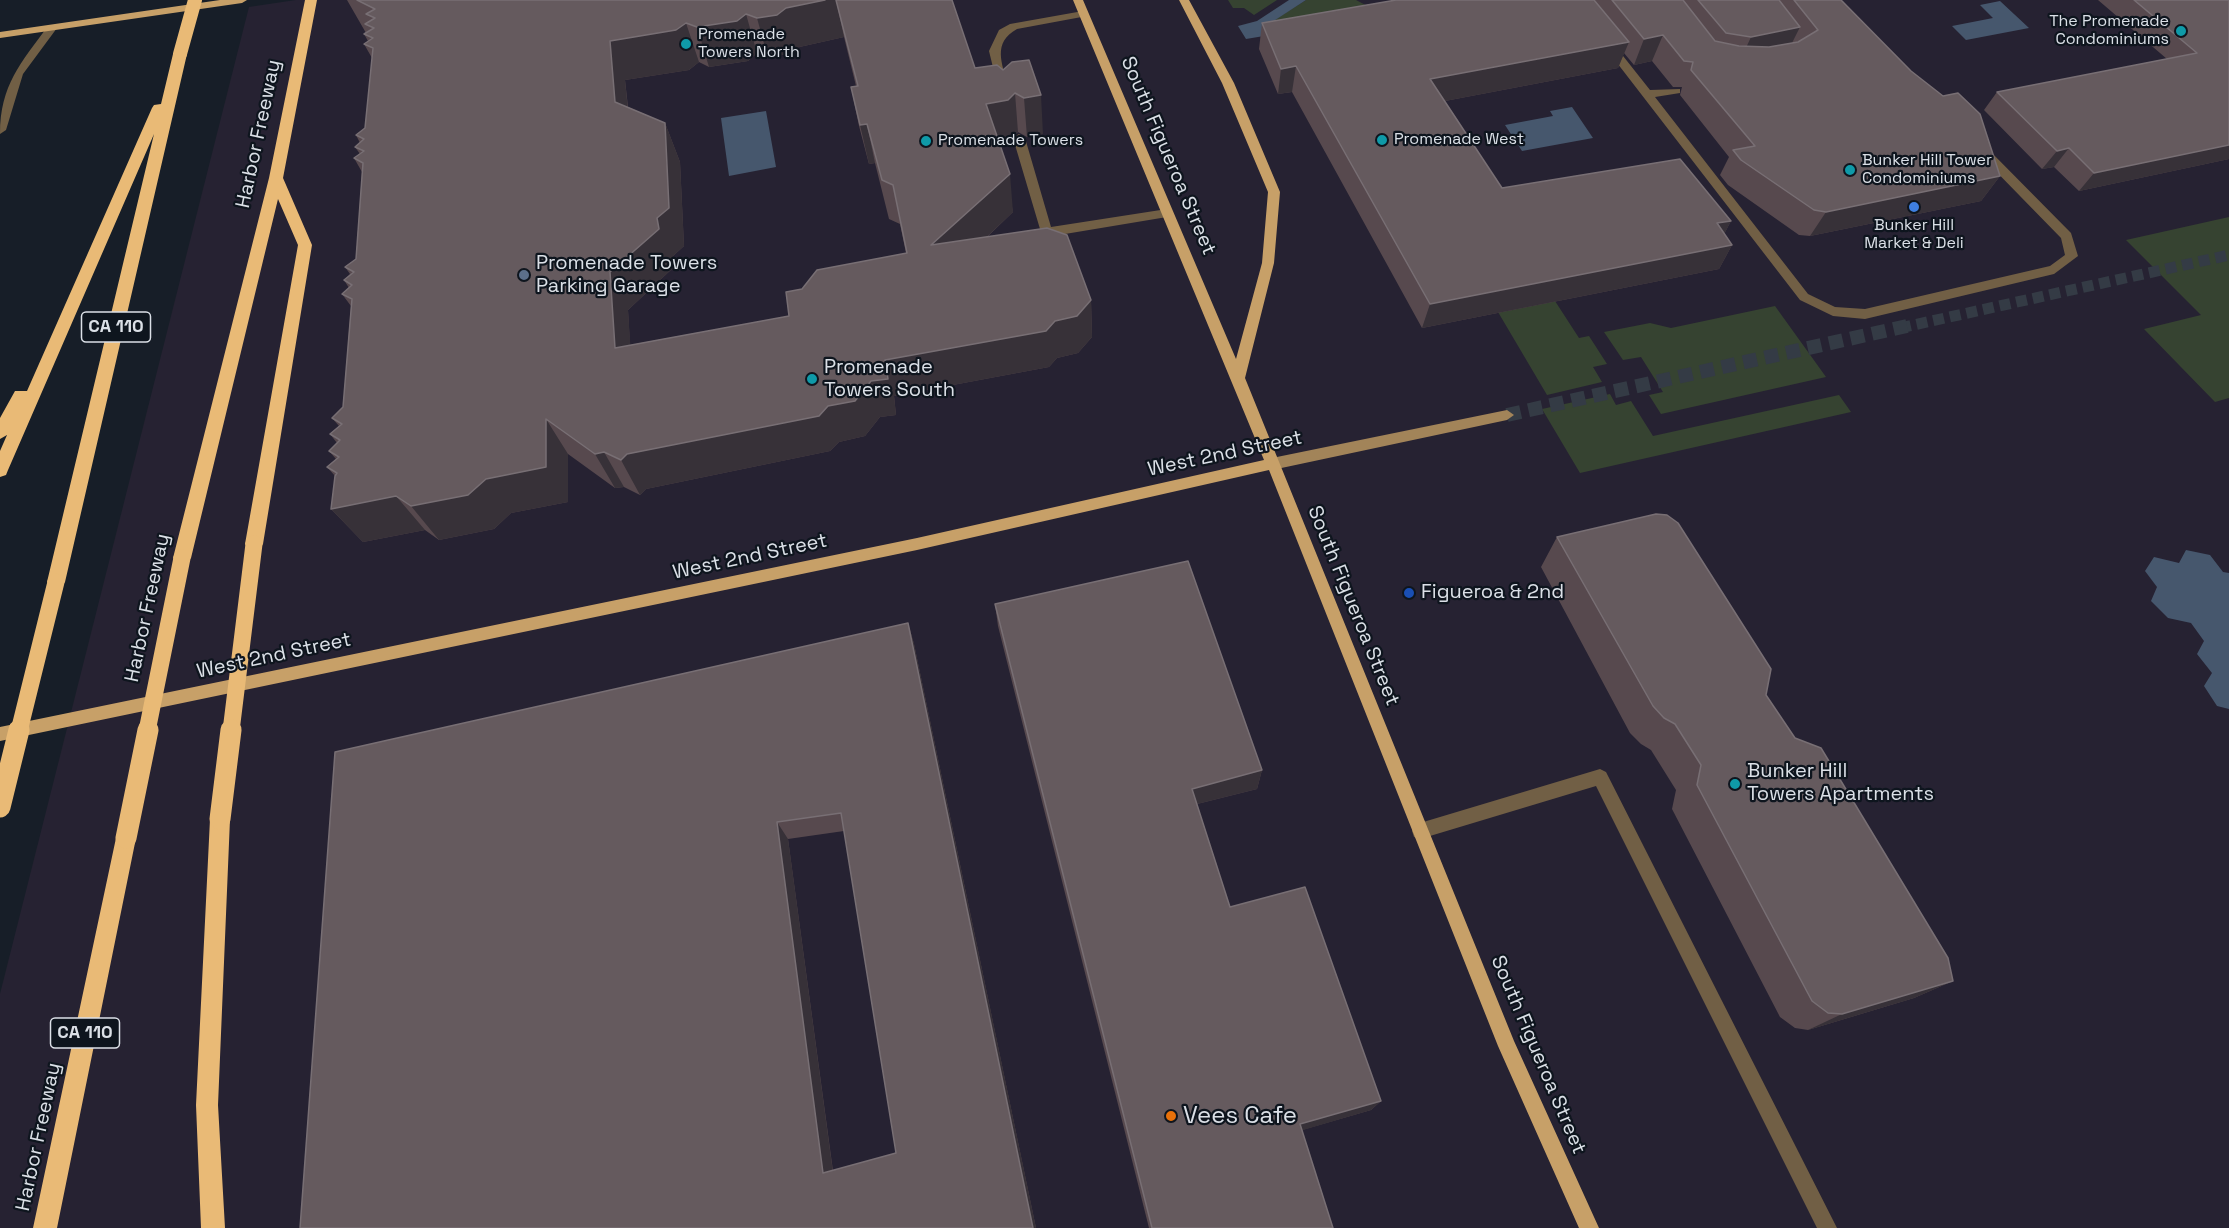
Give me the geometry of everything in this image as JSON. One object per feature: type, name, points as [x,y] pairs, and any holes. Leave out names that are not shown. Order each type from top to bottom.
[{"type":"highway","name":"CA 110","points":[[0,807],[56,582],[180,54],[195,0]]},
{"type":"highway","name":"Harbor Freeway","points":[[45,1228],[182,558],[276,178],[311,0]]},
{"type":"highway","points":[[0,470],[72,301],[176,71]]},
{"type":"highway","points":[[213,1228],[207,1105],[220,819],[254,544],[305,245],[276,178]]},
{"type":"highway","points":[[0,433],[72,301]]},
{"type":"main road","points":[[0,35],[242,0]]},
{"type":"main road","name":"South Figueroa Street","points":[[1077,0],[1238,378],[1507,1046],[1589,1228]]},
{"type":"main road","points":[[1184,0],[1228,83],[1274,192],[1268,263],[1238,378]]},
{"type":"main road","name":"West 2nd Street","points":[[0,734],[894,549],[1272,464],[1507,416]]},
{"type":"lane","points":[[1004,93],[994,51],[1003,32],[1014,26],[1083,14]]},
{"type":"lane","points":[[0,130],[18,74],[52,28]]},
{"type":"lane","points":[[1600,34],[1649,94],[1804,297],[1833,311],[1865,314],[2054,270],[2072,256],[2067,236],[1975,143]]},
{"type":"lane","points":[[1649,94],[1676,91]]},
{"type":"lane","points":[[1019,138],[1047,233]]},
{"type":"lane","points":[[1023,237],[1167,213]]},
{"type":"lane","points":[[1420,831],[1600,777],[1827,1228]]},
{"type":"shaded area","points":[[296,0],[2229,0],[2229,1228],[0,1228],[0,994],[249,7]]},
{"type":"green space","points":[[1228,0],[1277,0],[1254,15],[1244,8],[1233,8]]},
{"type":"green space","points":[[1306,0],[1356,0],[1377,11],[1265,26]]},
{"type":"green space","points":[[2229,217],[2229,398],[2215,402],[2144,329],[2201,315],[2126,240]]},
{"type":"green space","points":[[1555,301],[1579,338],[1589,336],[1607,364],[1593,367],[1602,382],[1547,395],[1498,312]]},
{"type":"green space","points":[[1775,306],[1826,377],[1661,414],[1649,395],[1663,392],[1641,357],[1623,360],[1604,332],[1650,323],[1671,328]]},
{"type":"green space","points":[[1610,394],[1616,405],[1631,401],[1653,436],[1839,395],[1851,412],[1580,473],[1542,409]]},
{"type":"water","points":[[1289,0],[1306,0],[1266,26],[1270,35],[1246,39],[1238,26],[1257,21]]},
{"type":"water","points":[[2000,1],[2029,28],[1966,40],[1952,26],[1993,18],[1980,5]]},
{"type":"water","points":[[1572,107],[1593,138],[1522,151],[1505,125],[1553,116],[1550,111]]},
{"type":"water","points":[[766,111],[776,167],[729,176],[721,118]]},
{"type":"water","points":[[2186,550],[2210,555],[2223,572],[2229,573],[2229,709],[2217,706],[2204,686],[2212,673],[2197,654],[2204,641],[2191,623],[2168,618],[2151,601],[2157,587],[2145,571],[2154,557],[2179,563]]},
{"type":"building","points":[[357,0],[825,0],[786,8],[777,15],[757,18],[746,14],[737,21],[697,27],[686,23],[676,30],[610,41],[615,102],[665,123],[669,208],[657,218],[659,229],[610,272],[615,348],[789,316],[786,292],[802,289],[817,270],[907,253],[893,185],[882,180],[867,124],[860,125],[851,87],[858,86],[836,0],[952,0],[975,68],[997,65],[1003,70],[1012,62],[1029,60],[1041,95],[1024,98],[1015,93],[1008,100],[986,104],[1010,174],[931,245],[1047,228],[1067,235],[1091,300],[1077,316],[1055,321],[1046,331],[885,360],[888,379],[871,381],[855,401],[828,406],[819,416],[627,454],[621,460],[604,452],[595,454],[546,419],[546,467],[486,479],[468,495],[411,506],[396,496],[331,509],[337,473],[327,467],[339,457],[329,451],[340,440],[330,434],[342,424],[332,418],[343,407],[352,299],[342,294],[352,285],[344,280],[354,272],[345,267],[356,259],[363,163],[354,158],[364,151],[355,147],[364,139],[356,135],[365,128],[373,48],[364,44],[373,38],[364,34],[374,28],[365,24],[375,18],[366,14],[375,9]]},
{"type":"building","name":"Promenade West","points":[[1396,0],[1594,0],[1629,42],[1430,79],[1502,188],[1680,159],[1731,221],[1717,223],[1732,245],[1430,304],[1296,66],[1281,69],[1262,23]]},
{"type":"building","points":[[1612,0],[1683,0],[1715,41],[1739,46],[1769,47],[1798,42],[1818,30],[1794,0],[1841,0],[1911,71],[1943,96],[1958,93],[1980,114],[2000,176],[1826,212],[1814,210],[1741,160],[1733,150],[1755,146],[1691,70],[1693,62],[1684,61],[1663,35],[1644,39]]},
{"type":"building","points":[[1698,0],[1779,0],[1800,27],[1751,37],[1726,33]]},
{"type":"building","points":[[2134,0],[2229,0],[2229,145],[2094,173],[2069,148],[2057,151],[1997,92],[2197,53]]},
{"type":"building","name":"Bunker Hill Towers Apartments","points":[[1656,514],[1667,515],[1678,523],[1771,669],[1766,695],[1795,738],[1821,748],[1948,958],[1953,981],[1842,1014],[1828,1013],[1812,1001],[1697,785],[1701,765],[1675,724],[1664,718],[1653,706],[1557,537]]},
{"type":"building","points":[[1188,561],[1262,770],[1192,789],[1230,907],[1305,887],[1381,1101],[1300,1124],[1333,1228],[1152,1228],[995,604]]},
{"type":"building","points":[[908,623],[1033,1228],[300,1228],[335,752]],"holes":[[[841,813],[896,1153],[823,1173],[777,822]]]},
{"type":"tunnel","points":[[1900,328],[2229,255]]},
{"type":"tunnel","points":[[1507,415],[1907,326]]},
{"type":"place","name":"The Promenade Condominiums","points":[[2181,31]]},
{"type":"place","name":"Promenade Towers North","points":[[686,44]]},
{"type":"place","name":"Promenade West","points":[[1382,140]]},
{"type":"place","name":"Promenade Towers","points":[[926,141]]},
{"type":"place","name":"Bunker Hill Tower Condominiums","points":[[1850,170]]},
{"type":"place","name":"Bunker Hill Market & Deli","points":[[1914,207]]},
{"type":"place","name":"Promenade Towers Parking Garage","points":[[524,275]]},
{"type":"place","name":"Promenade Towers South","points":[[812,379]]},
{"type":"place","name":"Figueroa & 2nd","points":[[1409,593]]},
{"type":"place","name":"Bunker Hill Towers Apartments","points":[[1735,784]]},
{"type":"place","name":"Vees Cafe","points":[[1171,1116]]}]
